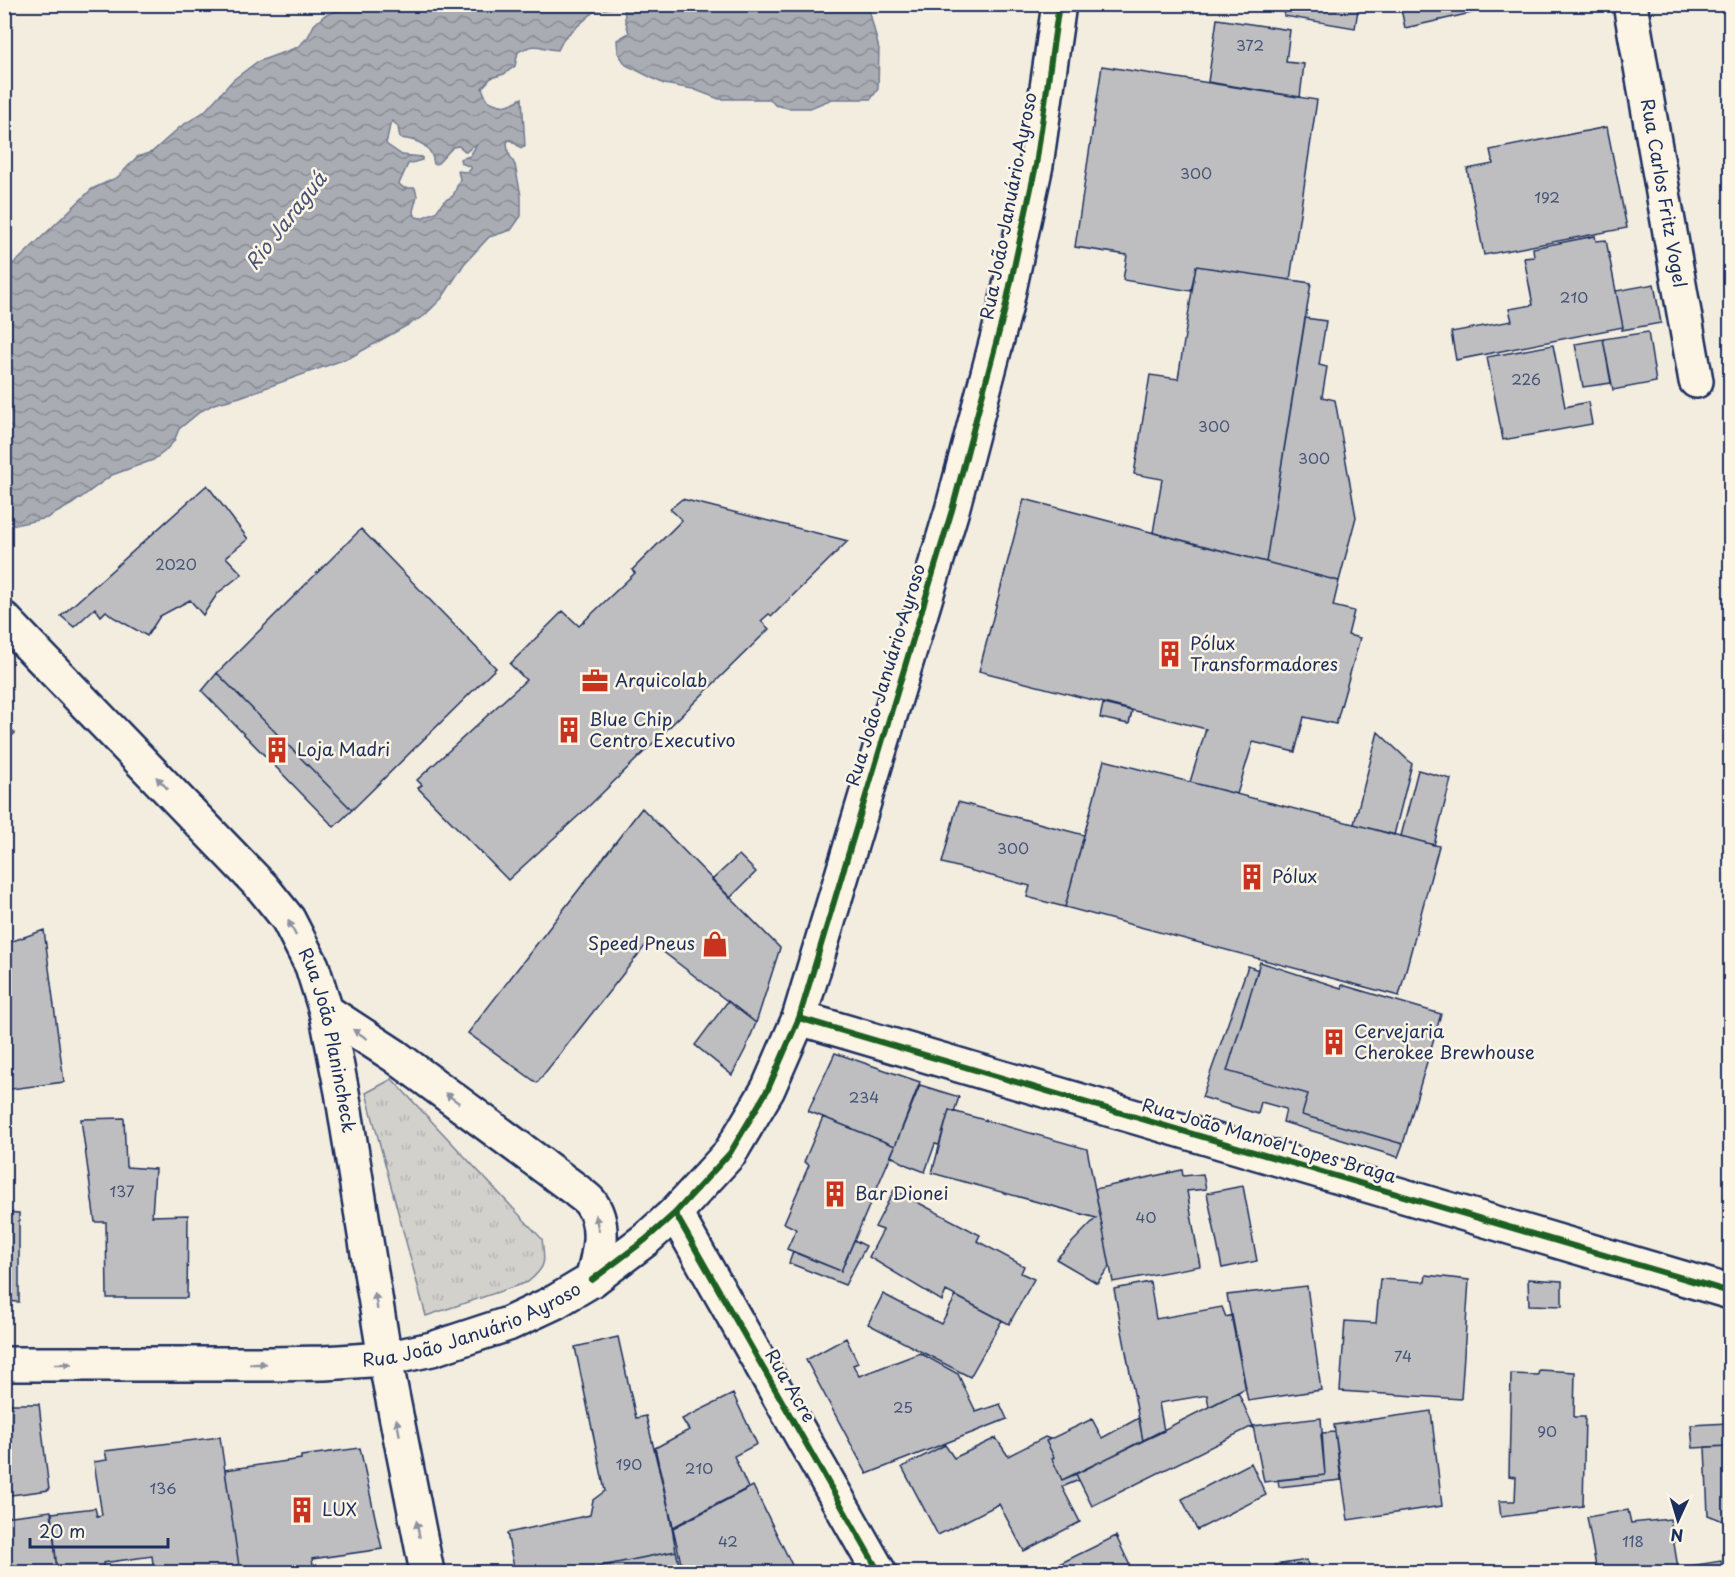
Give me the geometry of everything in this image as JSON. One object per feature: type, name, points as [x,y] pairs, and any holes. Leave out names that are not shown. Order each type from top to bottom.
[{"type":"main road","name":"Rua João Januário Ayroso","points":[[4,1364],[324,1363],[385,1359],[432,1349],[508,1324],[555,1302],[592,1280],[645,1240],[675,1213],[730,1153],[768,1089],[799,1018],[952,510],[1002,320],[1036,165],[1059,4]]},
{"type":"main road","name":"Rua Carlos Fritz Vogel","points":[[1630,4],[1696,381]]},
{"type":"main road","name":"Rua João Planincheck","points":[[14,629],[269,896],[288,919],[312,966],[326,1011],[342,1092],[385,1359],[427,1572]]},
{"type":"main road","points":[[326,1011],[395,1056],[591,1203],[598,1220],[601,1239],[600,1254],[592,1280]]},
{"type":"main road","name":"Rua João Manoel Lopes Braga","points":[[799,1018],[1731,1293]]},
{"type":"main road","name":"Rua Acre","points":[[675,1213],[879,1572]]},
{"type":"green space","points":[[392,1079],[542,1239],[544,1253],[542,1267],[528,1282],[426,1316],[366,1093]]},
{"type":"water","name":"Rio Jaraguá","points":[[360,4],[868,5],[879,49],[878,89],[871,99],[832,99],[810,108],[788,108],[775,105],[770,99],[719,99],[693,89],[664,84],[626,65],[618,53],[617,40],[629,33],[624,6],[596,10],[564,38],[558,50],[535,46],[518,52],[515,66],[504,74],[491,78],[482,88],[487,100],[501,105],[509,105],[522,98],[525,146],[521,148],[510,140],[507,142],[508,152],[515,165],[521,196],[521,216],[511,230],[489,237],[464,264],[442,298],[424,316],[351,357],[240,397],[214,404],[201,411],[179,429],[174,441],[153,460],[112,475],[72,504],[47,518],[5,525],[5,269],[18,260],[92,189],[118,177],[137,157],[152,152],[180,127],[204,112],[233,80],[257,62],[298,47],[308,37],[314,25],[325,15]],"holes":[[[393,121],[398,127],[400,138],[413,140],[427,148],[434,164],[438,163],[453,147],[459,146],[466,152],[476,146],[470,156],[460,159],[461,163],[471,169],[467,172],[458,171],[460,179],[453,196],[444,201],[436,212],[421,218],[416,217],[413,211],[417,196],[415,188],[404,188],[399,184],[408,164],[422,160],[422,157],[402,155],[386,144]]]},
{"type":"building","points":[[1286,4],[1359,4],[1355,28],[1284,16]]},
{"type":"building","points":[[1400,4],[1478,4],[1480,11],[1405,28]]},
{"type":"building","points":[[1217,19],[1290,30],[1286,62],[1304,64],[1300,97],[1208,82]]},
{"type":"building","points":[[1102,66],[1317,100],[1290,280],[1196,266],[1191,291],[1123,280],[1127,255],[1075,247]]},
{"type":"building","points":[[1607,127],[1627,228],[1484,255],[1467,169],[1493,164],[1490,150]]},
{"type":"building","points":[[1595,236],[1596,241],[1606,240],[1623,327],[1456,360],[1451,332],[1512,321],[1509,309],[1533,305],[1524,258],[1534,257],[1533,248]]},
{"type":"building","points":[[1196,266],[1311,283],[1266,562],[1153,533],[1162,479],[1134,474],[1150,375],[1178,379]]},
{"type":"building","points":[[1654,284],[1661,323],[1622,330],[1616,291]]},
{"type":"building","name":"Pólux Transformadores","points":[[1305,318],[1326,321],[1319,365],[1327,367],[1322,397],[1335,400],[1356,517],[1339,581],[1266,562]]},
{"type":"building","points":[[1648,332],[1656,382],[1613,390],[1603,339]]},
{"type":"building","points":[[1603,339],[1611,383],[1583,387],[1575,344]]},
{"type":"building","points":[[1553,345],[1565,407],[1588,402],[1592,424],[1503,440],[1487,357]]},
{"type":"building","points":[[207,485],[248,539],[226,557],[242,574],[218,593],[203,615],[190,600],[160,616],[147,636],[106,611],[101,616],[95,608],[74,627],[61,616]]},
{"type":"building","name":"Blue Chip Centro Executivo","points":[[682,499],[848,541],[772,616],[769,614],[761,621],[769,629],[588,807],[508,880],[418,788],[422,785],[417,780],[526,680],[510,664],[563,611],[579,626],[635,573],[632,570],[682,520],[670,509]]},
{"type":"building","name":"Pólux Transformadores","points":[[1024,499],[1339,581],[1333,606],[1354,611],[1348,635],[1360,638],[1336,724],[1304,717],[1295,752],[1253,742],[1237,794],[1190,782],[1206,729],[979,671]]},
{"type":"building","points":[[361,529],[496,668],[352,810],[217,673]]},
{"type":"building","name":"Loja Madri","points":[[217,673],[352,810],[334,827],[202,691]]},
{"type":"building","points":[[1103,704],[1132,711],[1129,724],[1100,718]]},
{"type":"building","points":[[4,724],[15,733],[4,743]]},
{"type":"building","points":[[1378,732],[1412,764],[1394,835],[1354,824]]},
{"type":"building","name":"Pólux","points":[[1104,760],[1439,846],[1399,996],[1065,907]]},
{"type":"building","points":[[1418,770],[1451,779],[1434,845],[1401,836]]},
{"type":"building","points":[[958,802],[1084,835],[1065,907],[1027,897],[1030,886],[942,863]]},
{"type":"building","name":"Speed Pneus","points":[[642,808],[780,948],[756,1023],[649,941],[537,1083],[468,1033]]},
{"type":"building","points":[[739,855],[756,872],[730,898],[712,880]]},
{"type":"building","points":[[44,930],[64,1082],[4,1090],[4,944]]},
{"type":"building","name":"Cervejaria Cherokee Brewhouse","points":[[1260,962],[1341,988],[1342,985],[1441,1014],[1403,1144],[1302,1115],[1308,1094],[1227,1071]]},
{"type":"building","points":[[1248,966],[1258,970],[1227,1071],[1308,1094],[1302,1115],[1403,1144],[1398,1157],[1283,1122],[1286,1109],[1261,1102],[1258,1114],[1202,1097]]},
{"type":"building","points":[[728,1001],[756,1023],[732,1075],[695,1045]]},
{"type":"building","points":[[835,1053],[920,1082],[895,1146],[808,1111]]},
{"type":"building","points":[[920,1085],[959,1097],[954,1112],[949,1110],[939,1145],[935,1144],[925,1172],[891,1156]]},
{"type":"building","points":[[949,1110],[1087,1149],[1110,1266],[1097,1283],[1056,1259],[1096,1218],[932,1173]]},
{"type":"building","name":"Bar Dionei","points":[[823,1117],[895,1146],[841,1271],[787,1249],[796,1229],[784,1223],[809,1165],[804,1162]]},
{"type":"building","points":[[124,1118],[126,1167],[155,1169],[152,1216],[188,1215],[187,1298],[107,1298],[106,1222],[95,1222],[81,1119]]},
{"type":"building","points":[[1182,1170],[1183,1176],[1203,1174],[1206,1189],[1187,1191],[1200,1266],[1113,1282],[1095,1189]]},
{"type":"building","points":[[1243,1186],[1257,1261],[1222,1268],[1207,1193]]},
{"type":"building","points":[[894,1190],[980,1235],[977,1241],[1024,1266],[1021,1273],[1034,1279],[1009,1324],[946,1291],[942,1301],[869,1257],[883,1230],[875,1227]]},
{"type":"building","points":[[4,1212],[19,1213],[19,1302],[4,1301]]},
{"type":"building","points":[[854,1240],[866,1246],[845,1285],[789,1263],[793,1252],[841,1271]]},
{"type":"building","points":[[1426,1275],[1469,1280],[1461,1399],[1340,1391],[1345,1321],[1376,1323],[1380,1279],[1425,1282]]},
{"type":"building","points":[[1528,1279],[1562,1281],[1562,1306],[1529,1305]]},
{"type":"building","points":[[1150,1282],[1156,1319],[1222,1307],[1226,1317],[1232,1315],[1246,1388],[1209,1407],[1207,1395],[1159,1403],[1164,1431],[1143,1441],[1114,1289]]},
{"type":"building","points":[[1307,1286],[1321,1390],[1248,1401],[1227,1295]]},
{"type":"building","points":[[883,1294],[941,1324],[956,1296],[1002,1320],[970,1377],[868,1324]]},
{"type":"building","points":[[618,1337],[636,1418],[646,1416],[669,1511],[676,1551],[572,1572],[515,1572],[507,1533],[590,1515],[593,1500],[605,1491],[575,1347]]},
{"type":"building","points":[[846,1338],[858,1363],[853,1365],[859,1376],[920,1353],[958,1374],[976,1412],[1000,1404],[1007,1419],[867,1474],[806,1360]]},
{"type":"building","points":[[1539,1370],[1575,1372],[1574,1417],[1585,1417],[1583,1506],[1501,1517],[1499,1501],[1515,1501],[1516,1477],[1509,1476],[1511,1374],[1538,1375]]},
{"type":"building","points":[[1238,1392],[1253,1426],[1092,1506],[1076,1474]]},
{"type":"building","points":[[733,1394],[757,1444],[734,1456],[748,1488],[673,1527],[655,1448],[689,1430],[682,1419]]},
{"type":"building","points":[[4,1404],[39,1404],[49,1490],[4,1496]]},
{"type":"building","points":[[1431,1411],[1442,1506],[1348,1520],[1334,1425]]},
{"type":"building","points":[[1139,1418],[1143,1441],[1062,1480],[1046,1441],[1092,1419],[1102,1438]]},
{"type":"building","points":[[1321,1418],[1325,1475],[1264,1482],[1253,1426]]},
{"type":"building","points":[[1728,1423],[1729,1446],[1693,1448],[1691,1425]]},
{"type":"building","points":[[1335,1432],[1341,1480],[1279,1487],[1278,1480],[1325,1475],[1321,1435]]},
{"type":"building","points":[[220,1437],[239,1566],[191,1572],[154,1572],[152,1556],[103,1563],[104,1572],[57,1572],[52,1513],[95,1508],[97,1516],[102,1515],[94,1462],[107,1460],[105,1451]]},
{"type":"building","points":[[1045,1437],[1050,1439],[1046,1441],[1062,1480],[1076,1474],[1079,1480],[1062,1487],[1080,1522],[1024,1551],[999,1504],[938,1535],[902,1467],[945,1445],[954,1458],[996,1438],[1008,1456]]},
{"type":"building","points":[[1730,1446],[1730,1548],[1724,1548],[1728,1523],[1708,1515],[1705,1447]]},
{"type":"building","name":"LUX","points":[[360,1448],[382,1549],[312,1559],[314,1572],[231,1572],[230,1567],[239,1566],[225,1470]]},
{"type":"building","points":[[1251,1463],[1266,1495],[1197,1530],[1182,1499]]},
{"type":"building","points":[[753,1486],[792,1565],[779,1572],[683,1572],[673,1528]]},
{"type":"building","points":[[1628,1510],[1631,1523],[1670,1519],[1678,1568],[1721,1561],[1722,1572],[1597,1572],[1587,1517]]},
{"type":"building","points":[[51,1511],[57,1572],[4,1572],[4,1517]]},
{"type":"building","points":[[1116,1536],[1133,1572],[1043,1572]]},
{"type":"building","points":[[676,1551],[681,1572],[572,1572]]},
{"type":"building","points":[[1307,1560],[1309,1572],[1276,1572],[1275,1565]]},
{"type":"building","points":[[1256,1568],[1257,1572],[1232,1572]]},
{"type":"cycle path","points":[[592,1280],[645,1240],[675,1213],[730,1153],[768,1089],[799,1018],[952,510],[1005,309],[1036,165],[1059,4]]},
{"type":"cycle path","points":[[799,1018],[1730,1292]]},
{"type":"cycle path","points":[[675,1213],[879,1572]]},
{"type":"place","name":"Pólux Transformadores","points":[[1170,654]]},
{"type":"place","name":"Arquicolab","points":[[595,681]]},
{"type":"place","name":"Blue Chip Centro Executivo","points":[[569,730]]},
{"type":"place","name":"Loja Madri","points":[[277,750]]},
{"type":"place","name":"Pólux","points":[[1252,877]]},
{"type":"place","name":"Speed Pneus","points":[[715,944]]},
{"type":"place","name":"Cervejaria Cherokee Brewhouse","points":[[1334,1042]]},
{"type":"place","name":"Bar Dionei","points":[[835,1194]]},
{"type":"place","name":"LUX","points":[[302,1510]]}]
